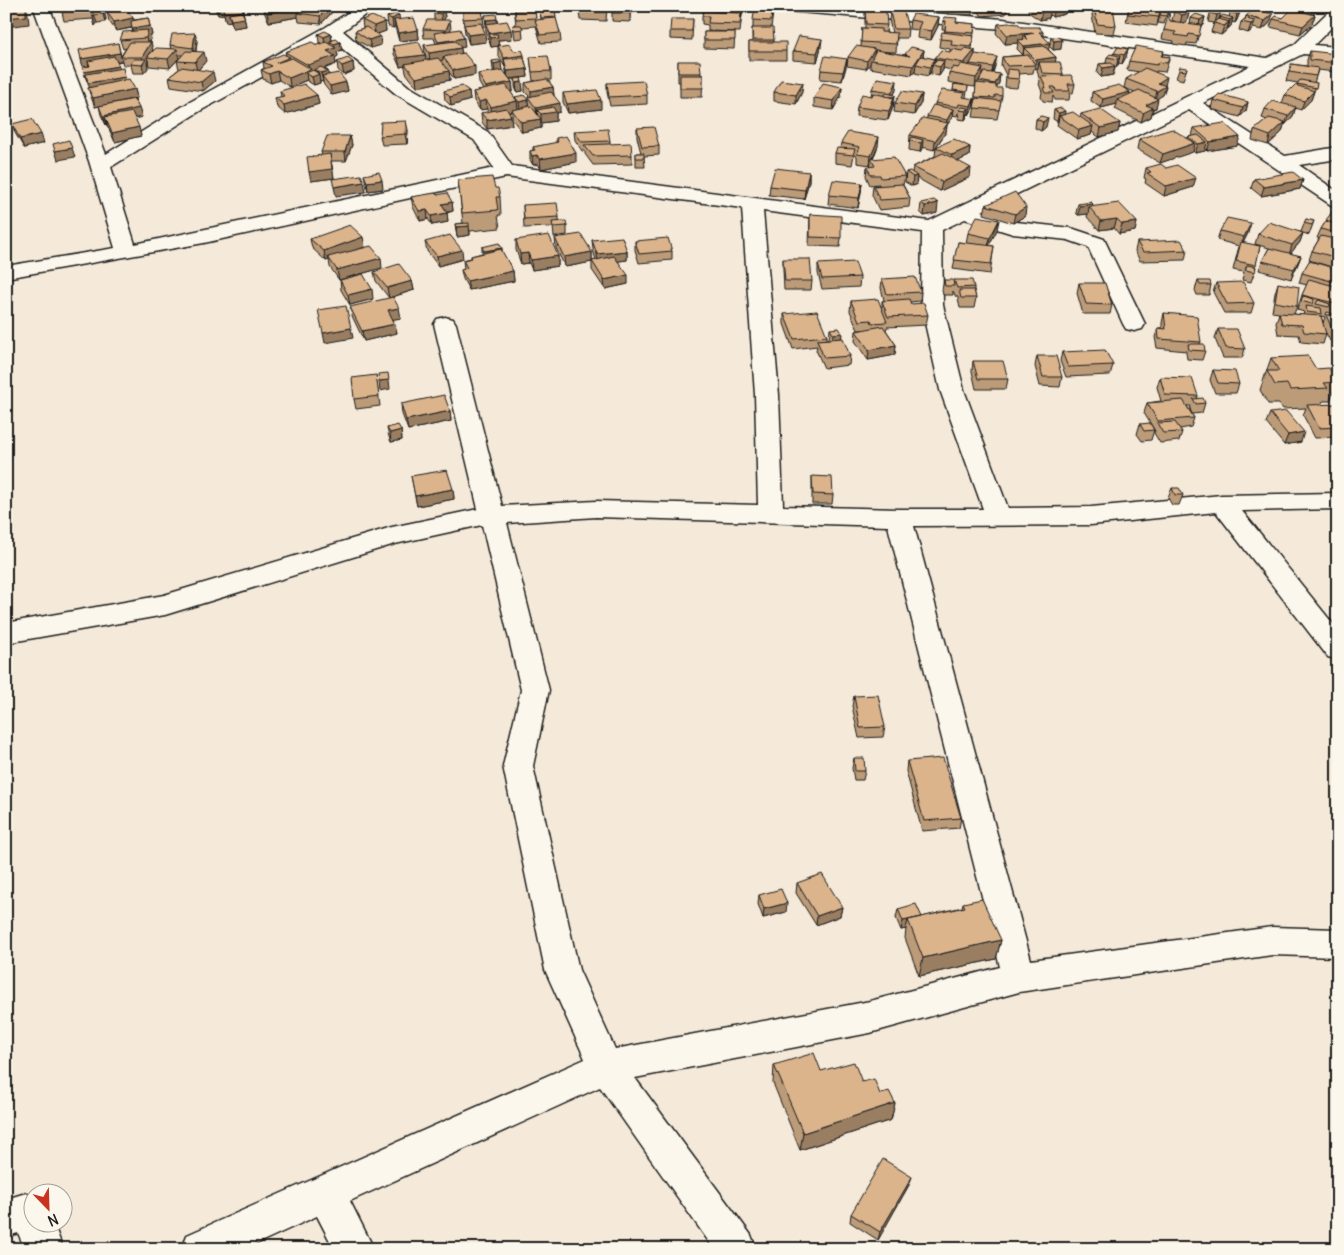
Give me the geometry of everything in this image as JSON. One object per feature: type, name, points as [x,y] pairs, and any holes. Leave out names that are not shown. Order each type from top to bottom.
[{"type":"street","points":[[41,6],[101,165],[127,252]]},
{"type":"street","points":[[101,165],[194,107],[332,31],[368,6]]},
{"type":"street","points":[[793,7],[1003,24],[1269,64]]},
{"type":"street","points":[[6,272],[127,252],[506,171],[932,227],[1300,49],[1338,11]]},
{"type":"street","points":[[1020,12],[1035,29]]},
{"type":"street","points":[[332,31],[402,90],[481,136],[506,171]]},
{"type":"street","points":[[1300,49],[1338,52]]},
{"type":"street","points":[[1189,102],[1338,201]]},
{"type":"street","points":[[1282,162],[1338,154]]},
{"type":"street","points":[[752,203],[767,394],[771,515]]},
{"type":"street","points":[[963,211],[1013,228],[1071,234],[1097,243],[1134,324]]},
{"type":"street","points":[[932,227],[932,305],[952,390],[999,517]]},
{"type":"street","points":[[444,324],[535,690],[518,766],[562,970],[606,1067],[737,1249]]},
{"type":"street","points":[[6,633],[165,605],[392,536],[491,515],[596,509],[899,518],[1091,516],[1172,510],[1222,503],[1338,501]]},
{"type":"street","points":[[1222,503],[1338,650]]},
{"type":"street","points":[[899,518],[1019,977]]},
{"type":"street","points":[[201,1249],[606,1067],[870,1017],[1019,977],[1272,941],[1338,943]]},
{"type":"street","points":[[325,1193],[355,1249]]},
{"type":"street","points":[[6,1218],[22,1213]]},
{"type":"street","points":[[37,1232],[44,1249]]},
{"type":"building","points":[[26,6],[26,16],[6,18],[6,8]]},
{"type":"building","points":[[64,6],[98,6],[96,11],[104,11],[103,14],[94,15],[93,17],[93,11],[62,12]]},
{"type":"building","points":[[242,6],[243,11],[224,13],[223,7]]},
{"type":"building","points":[[263,6],[296,6],[298,8],[267,13]]},
{"type":"building","points":[[305,6],[329,6],[320,16],[298,13]]},
{"type":"building","points":[[580,6],[606,6],[606,12],[579,12]]},
{"type":"building","points":[[613,6],[631,6],[630,13],[612,13]]},
{"type":"building","points":[[713,6],[742,6],[742,11],[712,10]]},
{"type":"building","points":[[755,6],[773,6],[771,21],[753,20]]},
{"type":"building","points":[[982,6],[1002,6],[983,8]]},
{"type":"building","points":[[1034,6],[1046,6],[1051,9],[1042,11]]},
{"type":"building","points":[[1094,6],[1113,7],[1116,26],[1097,24]]},
{"type":"building","points":[[1129,6],[1160,7],[1159,17],[1128,14]]},
{"type":"building","points":[[482,7],[483,18],[463,19],[463,8]]},
{"type":"building","points":[[126,8],[133,18],[114,22],[107,12]]},
{"type":"building","points":[[436,9],[444,10],[441,14],[434,13]]},
{"type":"building","points":[[555,9],[556,17],[541,18],[540,10]]},
{"type":"building","points":[[1181,9],[1189,13],[1182,15],[1174,11]]},
{"type":"building","points":[[1214,9],[1221,11],[1217,15],[1210,13]]},
{"type":"building","points":[[1254,9],[1273,14],[1265,21],[1246,16]]},
{"type":"building","points":[[1292,9],[1315,15],[1303,26],[1273,19],[1276,16],[1283,18]]},
{"type":"building","points":[[535,10],[536,18],[516,19],[515,11]]},
{"type":"building","points":[[865,10],[886,11],[887,25],[866,24]]},
{"type":"building","points":[[1232,10],[1240,12],[1237,14],[1230,12]]},
{"type":"building","points":[[703,11],[741,13],[740,24],[708,23],[709,16],[702,16]]},
{"type":"building","points":[[1161,11],[1168,12],[1166,16],[1160,15]]},
{"type":"building","points":[[242,12],[245,18],[231,20],[229,14]]},
{"type":"building","points":[[890,12],[904,12],[908,29],[894,29]]},
{"type":"building","points":[[1169,13],[1170,21],[1201,25],[1199,36],[1189,34],[1188,37],[1175,35],[1176,32],[1164,30]]},
{"type":"building","points":[[394,14],[399,15],[392,19],[387,17]]},
{"type":"building","points":[[496,14],[497,19],[486,20],[485,15]]},
{"type":"building","points":[[913,14],[939,17],[932,31],[918,29],[921,22],[910,20]]},
{"type":"building","points":[[1196,14],[1205,17],[1200,20],[1191,18]]},
{"type":"building","points":[[1223,15],[1233,18],[1230,20],[1220,17]]},
{"type":"building","points":[[372,16],[385,22],[374,26],[362,20]]},
{"type":"building","points":[[944,17],[957,18],[956,22],[975,24],[974,33],[945,31],[946,21],[943,21]]},
{"type":"building","points":[[148,18],[150,26],[132,29],[131,21]]},
{"type":"building","points":[[414,18],[418,30],[398,33],[394,20]]},
{"type":"building","points":[[556,18],[560,33],[540,35],[535,20]]},
{"type":"building","points":[[671,19],[693,19],[692,31],[670,31]]},
{"type":"building","points":[[1219,19],[1229,22],[1224,26],[1214,23]]},
{"type":"building","points":[[1245,19],[1255,21],[1251,24],[1241,22]]},
{"type":"building","points":[[427,20],[450,20],[446,30],[423,29]]},
{"type":"building","points":[[507,21],[511,30],[489,33],[486,24]]},
{"type":"building","points":[[481,23],[485,33],[468,35],[464,25]]},
{"type":"building","points":[[998,24],[1019,24],[1021,27],[1039,27],[1043,32],[1039,32],[1050,43],[1024,46],[1018,40],[1028,39],[1024,35],[1034,33],[1007,35]]},
{"type":"building","points":[[513,25],[521,25],[523,29],[514,30]]},
{"type":"building","points":[[366,27],[380,36],[369,40],[355,31]]},
{"type":"building","points":[[752,28],[773,28],[774,40],[753,40]]},
{"type":"building","points":[[862,28],[881,29],[881,32],[897,33],[896,44],[861,42]]},
{"type":"building","points":[[460,29],[464,38],[438,42],[434,33]]},
{"type":"building","points":[[148,30],[146,38],[120,40],[123,32]]},
{"type":"building","points":[[325,31],[331,34],[324,37],[318,34]]},
{"type":"building","points":[[704,32],[735,32],[735,40],[704,40]]},
{"type":"building","points":[[942,32],[974,36],[971,47],[951,45],[952,40],[940,39]]},
{"type":"building","points":[[195,33],[193,48],[170,45],[172,34]]},
{"type":"building","points":[[489,34],[497,34],[498,37],[490,38]]},
{"type":"building","points":[[799,36],[822,39],[817,53],[793,51]]},
{"type":"building","points":[[1058,37],[1062,40],[1054,41],[1051,38]]},
{"type":"building","points":[[336,39],[340,42],[334,44],[330,41]]},
{"type":"building","points":[[456,41],[461,48],[429,53],[424,45]]},
{"type":"building","points":[[130,42],[151,42],[142,57],[121,57]]},
{"type":"building","points":[[312,42],[317,45],[326,42],[336,48],[327,51],[335,56],[308,65],[285,52]]},
{"type":"building","points":[[419,42],[425,55],[398,58],[393,46]]},
{"type":"building","points":[[749,42],[786,42],[786,51],[749,51]]},
{"type":"building","points":[[118,43],[120,53],[81,59],[79,50]]},
{"type":"building","points":[[510,44],[514,51],[522,50],[524,55],[504,58],[498,46]]},
{"type":"building","points":[[856,46],[875,49],[867,61],[848,57]]},
{"type":"building","points":[[1044,46],[1056,57],[1036,60],[1024,48]]},
{"type":"building","points":[[1136,46],[1164,51],[1161,56],[1170,57],[1167,63],[1159,62],[1157,65],[1129,61]]},
{"type":"building","points":[[911,47],[924,50],[913,66],[871,60],[876,50],[910,56],[905,54]]},
{"type":"building","points":[[1118,47],[1128,49],[1124,55],[1114,53]]},
{"type":"building","points":[[156,48],[177,49],[168,59],[147,57]]},
{"type":"building","points":[[965,48],[975,50],[964,63],[935,58],[941,50],[950,52],[952,49],[962,51]]},
{"type":"building","points":[[186,51],[204,52],[195,62],[177,61]]},
{"type":"building","points":[[1310,51],[1337,54],[1338,63],[1310,60]]},
{"type":"building","points":[[464,53],[475,66],[453,70],[443,57]]},
{"type":"building","points":[[283,54],[290,57],[276,63],[292,58],[311,69],[289,78],[277,71],[269,74],[261,70],[272,66],[263,62]]},
{"type":"building","points":[[975,54],[997,57],[993,67],[970,64]]},
{"type":"building","points":[[1110,54],[1120,56],[1118,59],[1107,57]]},
{"type":"building","points":[[1029,55],[1035,65],[1007,66],[1002,57]]},
{"type":"building","points":[[114,56],[119,66],[84,72],[82,67],[90,66],[88,61]]},
{"type":"building","points":[[548,56],[551,71],[532,72],[530,57]]},
{"type":"building","points":[[825,56],[847,59],[843,72],[821,70]]},
{"type":"building","points":[[921,56],[935,59],[930,67],[916,64]]},
{"type":"building","points":[[348,58],[353,62],[342,66],[337,62]]},
{"type":"building","points":[[438,58],[449,71],[416,78],[405,64]]},
{"type":"building","points":[[524,58],[527,69],[507,71],[504,59]]},
{"type":"building","points":[[134,59],[146,59],[142,65],[130,64]]},
{"type":"building","points":[[499,60],[501,62],[494,64],[492,61]]},
{"type":"building","points":[[936,60],[944,61],[940,67],[932,65]]},
{"type":"building","points":[[678,61],[700,61],[701,73],[678,73]]},
{"type":"building","points":[[1039,62],[1060,62],[1063,74],[1042,73]]},
{"type":"building","points":[[1111,63],[1115,66],[1103,68],[1099,64]]},
{"type":"building","points":[[961,64],[983,68],[976,78],[949,73],[953,67],[958,68]]},
{"type":"building","points":[[1291,64],[1318,68],[1316,76],[1289,72]]},
{"type":"building","points":[[182,67],[213,72],[201,82],[169,77]]},
{"type":"building","points":[[321,67],[328,71],[321,73],[314,70]]},
{"type":"building","points":[[1180,67],[1187,68],[1186,71],[1179,70]]},
{"type":"building","points":[[123,68],[125,77],[88,83],[86,74]]},
{"type":"building","points":[[1145,68],[1167,77],[1158,83],[1166,86],[1157,91],[1126,79]]},
{"type":"building","points":[[1007,69],[1018,70],[1019,79],[1007,78]]},
{"type":"building","points":[[313,70],[319,74],[312,77],[306,73]]},
{"type":"building","points":[[503,70],[512,82],[486,87],[478,74]]},
{"type":"building","points":[[984,72],[1000,74],[995,84],[979,81]]},
{"type":"building","points":[[339,73],[346,82],[330,86],[322,76]]},
{"type":"building","points":[[680,75],[703,75],[703,88],[680,88]]},
{"type":"building","points":[[1071,75],[1075,84],[1068,84],[1070,91],[1056,91],[1055,87],[1051,87],[1054,93],[1045,93],[1043,88],[1046,88],[1041,76]]},
{"type":"building","points":[[521,78],[522,82],[516,83],[515,79]]},
{"type":"building","points":[[877,78],[897,81],[892,92],[872,89]]},
{"type":"building","points":[[129,79],[135,89],[93,98],[88,88]]},
{"type":"building","points":[[547,79],[553,87],[531,91],[525,83]]},
{"type":"building","points":[[781,80],[803,83],[796,95],[774,92]]},
{"type":"building","points":[[1300,80],[1317,83],[1316,88],[1297,84]]},
{"type":"building","points":[[644,81],[647,95],[609,97],[607,83]]},
{"type":"building","points":[[823,83],[842,87],[834,101],[814,98]]},
{"type":"building","points":[[976,83],[996,85],[996,88],[1002,88],[1002,96],[995,95],[995,98],[975,97]]},
{"type":"building","points":[[304,84],[317,95],[284,105],[275,98],[284,96],[280,91]]},
{"type":"building","points":[[954,84],[968,86],[967,92],[953,90]]},
{"type":"building","points":[[506,85],[517,101],[491,107],[486,100],[479,102],[473,92]]},
{"type":"building","points":[[1119,85],[1130,92],[1103,99],[1092,92]]},
{"type":"building","points":[[1295,85],[1314,91],[1304,101],[1285,95]]},
{"type":"building","points":[[462,86],[469,91],[450,97],[444,91]]},
{"type":"building","points":[[597,90],[601,100],[567,104],[563,93]]},
{"type":"building","points":[[942,90],[965,93],[963,97],[974,99],[971,106],[959,104],[958,107],[935,103]]},
{"type":"building","points":[[1139,90],[1158,99],[1146,105],[1153,108],[1143,113],[1117,100]]},
{"type":"building","points":[[902,91],[922,94],[915,106],[895,103]]},
{"type":"building","points":[[551,92],[560,103],[536,108],[528,97]]},
{"type":"building","points":[[873,93],[894,98],[889,111],[857,107],[862,94],[872,96]]},
{"type":"building","points":[[886,93],[895,95],[893,97],[884,96]]},
{"type":"building","points":[[1219,94],[1248,102],[1243,108],[1213,100]]},
{"type":"building","points":[[524,95],[528,100],[519,102],[515,97]]},
{"type":"building","points":[[976,98],[1001,101],[999,110],[974,108]]},
{"type":"building","points":[[134,99],[139,108],[103,116],[99,106]]},
{"type":"building","points":[[1272,101],[1296,107],[1288,116],[1265,109]]},
{"type":"building","points":[[933,105],[953,109],[947,120],[927,116]]},
{"type":"building","points":[[531,106],[541,119],[521,122],[512,110]]},
{"type":"building","points":[[553,107],[556,112],[541,114],[537,110]]},
{"type":"building","points":[[962,107],[969,108],[966,111],[959,110]]},
{"type":"building","points":[[506,108],[511,116],[487,120],[481,113]]},
{"type":"building","points":[[1061,108],[1065,111],[1059,113],[1054,110]]},
{"type":"building","points":[[1100,109],[1120,123],[1101,128],[1081,114]]},
{"type":"building","points":[[132,112],[139,127],[112,133],[105,117]]},
{"type":"building","points":[[1073,112],[1093,126],[1079,130],[1059,116]]},
{"type":"building","points":[[1041,116],[1048,118],[1043,122],[1036,119]]},
{"type":"building","points":[[923,118],[948,123],[935,141],[910,135]]},
{"type":"building","points":[[1269,118],[1285,122],[1270,136],[1254,130]]},
{"type":"building","points":[[32,119],[41,134],[20,139],[12,124]]},
{"type":"building","points":[[406,121],[405,134],[380,136],[381,122]]},
{"type":"building","points":[[1224,123],[1240,137],[1210,142],[1194,128]]},
{"type":"building","points":[[654,127],[659,146],[642,147],[637,128]]},
{"type":"building","points":[[608,129],[610,141],[582,142],[574,131]]},
{"type":"building","points":[[1172,129],[1195,143],[1163,154],[1139,139]]},
{"type":"building","points":[[848,132],[879,137],[871,156],[857,154],[860,147],[841,143]]},
{"type":"building","points":[[1198,135],[1207,142],[1198,144],[1188,137]]},
{"type":"building","points":[[327,136],[350,136],[345,152],[321,152]]},
{"type":"building","points":[[566,136],[576,153],[540,159],[537,155],[532,156],[530,151],[535,150],[533,147],[558,142],[556,138]]},
{"type":"building","points":[[912,137],[923,140],[921,143],[910,141]]},
{"type":"building","points":[[954,139],[970,147],[952,155],[936,147]]},
{"type":"building","points":[[69,140],[72,148],[55,151],[53,144]]},
{"type":"building","points":[[631,143],[632,155],[593,156],[584,145]]},
{"type":"building","points":[[837,148],[855,149],[853,155],[835,153]]},
{"type":"building","points":[[636,153],[644,153],[644,158],[636,158]]},
{"type":"building","points":[[943,153],[971,168],[942,182],[913,167]]},
{"type":"building","points":[[330,154],[332,169],[309,172],[307,157]]},
{"type":"building","points":[[894,157],[905,176],[881,178],[880,175],[871,175],[867,167],[875,166],[871,159]]},
{"type":"building","points":[[1161,164],[1166,168],[1177,165],[1196,178],[1166,186],[1147,173],[1151,172],[1146,168]]},
{"type":"building","points":[[775,168],[809,172],[805,190],[770,186]]},
{"type":"building","points":[[910,171],[917,176],[913,177],[906,172]]},
{"type":"building","points":[[379,172],[382,180],[367,182],[364,175]]},
{"type":"building","points":[[1293,172],[1303,180],[1264,187],[1254,179]]},
{"type":"building","points":[[361,175],[364,182],[334,187],[332,179]]},
{"type":"building","points":[[492,177],[500,197],[496,197],[498,210],[462,213],[458,180]]},
{"type":"building","points":[[833,180],[862,183],[859,198],[829,195]]},
{"type":"building","points":[[902,184],[910,198],[880,200],[873,186]]},
{"type":"building","points":[[1015,192],[1026,207],[1015,214],[986,205]]},
{"type":"building","points":[[435,193],[437,195],[447,193],[452,202],[442,204],[447,213],[431,216],[427,210],[419,211],[411,197]]},
{"type":"building","points":[[934,200],[938,203],[925,206],[921,203]]},
{"type":"building","points":[[1091,202],[1093,204],[1080,206],[1078,204]]},
{"type":"building","points":[[557,203],[559,217],[524,219],[523,205]]},
{"type":"building","points":[[1119,203],[1137,222],[1122,224],[1117,219],[1101,221],[1089,207]]},
{"type":"building","points":[[1335,208],[1338,209],[1338,224],[1326,220]]},
{"type":"building","points":[[810,214],[841,216],[841,238],[810,237]]},
{"type":"building","points":[[977,216],[999,220],[990,238],[968,233]]},
{"type":"building","points":[[1227,218],[1251,223],[1244,237],[1220,231]]},
{"type":"building","points":[[1306,219],[1314,221],[1312,225],[1304,223]]},
{"type":"building","points":[[566,221],[567,226],[553,227],[552,222]]},
{"type":"building","points":[[1326,221],[1338,225],[1338,234],[1321,229]]},
{"type":"building","points":[[1269,222],[1303,233],[1292,245],[1258,234]]},
{"type":"building","points":[[469,223],[469,226],[456,227],[455,224]]},
{"type":"building","points":[[350,225],[363,237],[324,251],[310,239]]},
{"type":"building","points":[[581,234],[592,252],[564,257],[555,238]]},
{"type":"building","points":[[450,235],[462,250],[437,256],[425,242]]},
{"type":"building","points":[[549,235],[558,256],[531,260],[528,253],[520,254],[516,240]]},
{"type":"building","points":[[1321,236],[1338,240],[1338,258],[1312,251]]},
{"type":"building","points":[[622,237],[627,251],[597,254],[592,240]]},
{"type":"building","points":[[668,238],[672,251],[639,254],[635,241]]},
{"type":"building","points":[[1181,240],[1187,250],[1143,252],[1137,242]]},
{"type":"building","points":[[958,242],[994,246],[991,264],[954,260]]},
{"type":"building","points":[[1241,242],[1260,246],[1256,265],[1236,261]]},
{"type":"building","points":[[499,243],[502,248],[484,251],[482,247]]},
{"type":"building","points":[[371,246],[381,258],[337,270],[328,257]]},
{"type":"building","points":[[1269,248],[1301,256],[1294,269],[1262,261]]},
{"type":"building","points":[[501,249],[513,271],[467,281],[461,270],[467,268],[463,260],[472,258],[471,256]]},
{"type":"building","points":[[614,256],[628,275],[604,280],[592,261]]},
{"type":"building","points":[[783,259],[810,259],[812,281],[785,281]]},
{"type":"building","points":[[1309,261],[1338,269],[1338,283],[1302,273]]},
{"type":"building","points":[[855,262],[860,277],[822,279],[818,264]]},
{"type":"building","points":[[399,264],[412,281],[387,288],[374,272]]},
{"type":"building","points":[[1247,265],[1256,267],[1255,272],[1245,270]]},
{"type":"building","points":[[363,274],[372,289],[348,295],[340,280]]},
{"type":"building","points":[[915,277],[921,292],[887,294],[882,279]]},
{"type":"building","points":[[1309,279],[1338,287],[1338,304],[1302,295]]},
{"type":"building","points":[[944,280],[953,280],[954,286],[945,286]]},
{"type":"building","points":[[954,280],[972,280],[974,287],[957,288]]},
{"type":"building","points":[[1198,281],[1210,281],[1211,285],[1200,285]]},
{"type":"building","points":[[1243,282],[1254,303],[1227,304],[1216,283]]},
{"type":"building","points":[[1079,283],[1105,283],[1112,305],[1086,304]]},
{"type":"building","points":[[1278,283],[1299,287],[1297,306],[1275,302]]},
{"type":"building","points":[[959,290],[974,290],[976,298],[961,298]]},
{"type":"building","points":[[1303,296],[1314,299],[1312,304],[1301,301]]},
{"type":"building","points":[[393,297],[399,308],[388,310],[395,324],[362,331],[350,307]]},
{"type":"building","points":[[878,299],[887,322],[872,323],[871,320],[859,321],[851,301]]},
{"type":"building","points":[[909,299],[911,304],[924,303],[928,315],[888,317],[882,301]]},
{"type":"building","points":[[1318,300],[1330,304],[1329,307],[1316,304]]},
{"type":"building","points":[[346,306],[351,328],[323,333],[318,310]]},
{"type":"building","points":[[1306,306],[1321,308],[1322,314],[1307,312]]},
{"type":"building","points":[[817,311],[827,336],[794,339],[784,314]]},
{"type":"building","points":[[1164,313],[1197,316],[1201,342],[1159,339],[1158,328],[1166,329]]},
{"type":"building","points":[[1279,313],[1321,316],[1326,334],[1304,332],[1302,325],[1282,324]]},
{"type":"building","points":[[1326,315],[1338,315],[1338,332],[1333,331]]},
{"type":"building","points":[[883,326],[896,345],[869,350],[856,331]]},
{"type":"building","points":[[839,328],[842,333],[833,334],[830,329]]},
{"type":"building","points":[[1218,329],[1237,329],[1245,349],[1226,348]]},
{"type":"building","points":[[843,338],[850,356],[824,358],[817,340]]},
{"type":"building","points":[[1188,344],[1204,344],[1205,351],[1189,350]]},
{"type":"building","points":[[1105,350],[1113,365],[1068,367],[1062,352]]},
{"type":"building","points":[[1037,356],[1056,356],[1062,377],[1043,377]]},
{"type":"building","points":[[1308,356],[1316,369],[1329,368],[1337,382],[1324,383],[1328,388],[1290,390],[1287,384],[1275,385],[1267,371],[1279,371],[1271,358]]},
{"type":"building","points":[[973,361],[1003,361],[1008,379],[978,379]]},
{"type":"building","points":[[1213,370],[1235,371],[1239,384],[1218,383]]},
{"type":"building","points":[[388,373],[389,380],[379,381],[378,374]]},
{"type":"building","points":[[376,375],[379,396],[354,399],[352,378]]},
{"type":"building","points":[[1160,377],[1192,378],[1198,396],[1165,395]]},
{"type":"building","points":[[444,395],[450,411],[406,420],[401,404]]},
{"type":"building","points":[[1203,398],[1205,403],[1196,404],[1193,399]]},
{"type":"building","points":[[1183,400],[1194,418],[1158,421],[1147,403]]},
{"type":"building","points":[[1338,404],[1338,427],[1319,428],[1307,405]]},
{"type":"building","points":[[1286,411],[1304,432],[1288,435],[1270,413]]},
{"type":"building","points":[[1175,422],[1182,432],[1163,433],[1157,423]]},
{"type":"building","points":[[1150,423],[1154,430],[1144,431],[1140,424]]},
{"type":"building","points":[[398,425],[401,430],[390,433],[387,428]]},
{"type":"building","points":[[447,470],[453,489],[415,496],[411,476]]},
{"type":"building","points":[[812,476],[832,477],[833,495],[813,494]]},
{"type":"building","points":[[1172,488],[1179,488],[1183,495],[1175,495]]},
{"type":"building","points":[[878,695],[885,727],[860,728],[854,696]]},
{"type":"building","points":[[854,758],[864,758],[865,771],[855,771]]},
{"type":"building","points":[[943,758],[961,818],[924,821],[907,761]]},
{"type":"building","points":[[822,874],[842,907],[817,916],[797,883]]},
{"type":"building","points":[[781,889],[787,903],[764,909],[759,895]]},
{"type":"building","points":[[982,899],[1001,940],[923,958],[908,920],[965,907],[963,903]]},
{"type":"building","points":[[916,904],[922,917],[903,921],[898,909]]},
{"type":"building","points":[[814,1053],[821,1071],[854,1062],[862,1082],[874,1079],[880,1094],[889,1091],[895,1103],[803,1133],[774,1065]]},
{"type":"building","points":[[883,1159],[912,1177],[880,1232],[851,1214]]}]
